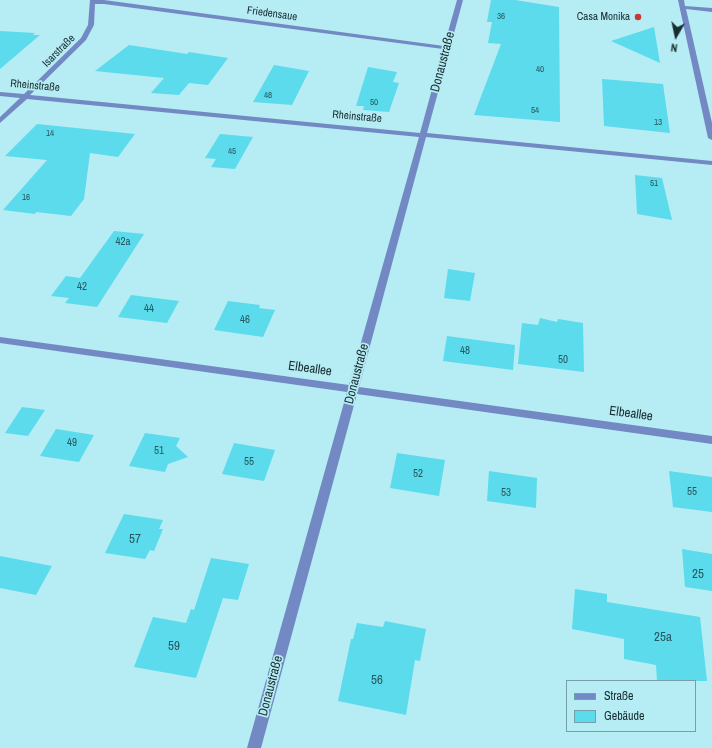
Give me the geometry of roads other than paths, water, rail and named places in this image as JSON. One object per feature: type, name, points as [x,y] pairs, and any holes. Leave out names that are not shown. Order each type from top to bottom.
[{"type":"street","name":"Donaustraße","points":[[254,748],[460,0]]},
{"type":"street","points":[[681,0],[712,138]]},
{"type":"street","name":"Friedensaue","points":[[93,1],[447,48]]},
{"type":"street","name":"Isarstraße","points":[[0,122],[84,40],[91,25],[93,1]]},
{"type":"street","points":[[682,8],[712,10]]},
{"type":"street","name":"Rheinstraße","points":[[0,94],[712,163]]},
{"type":"street","name":"Elbeallee","points":[[0,340],[712,440]]},
{"type":"place","name":"Casa Monika","points":[[638,17]]}]
